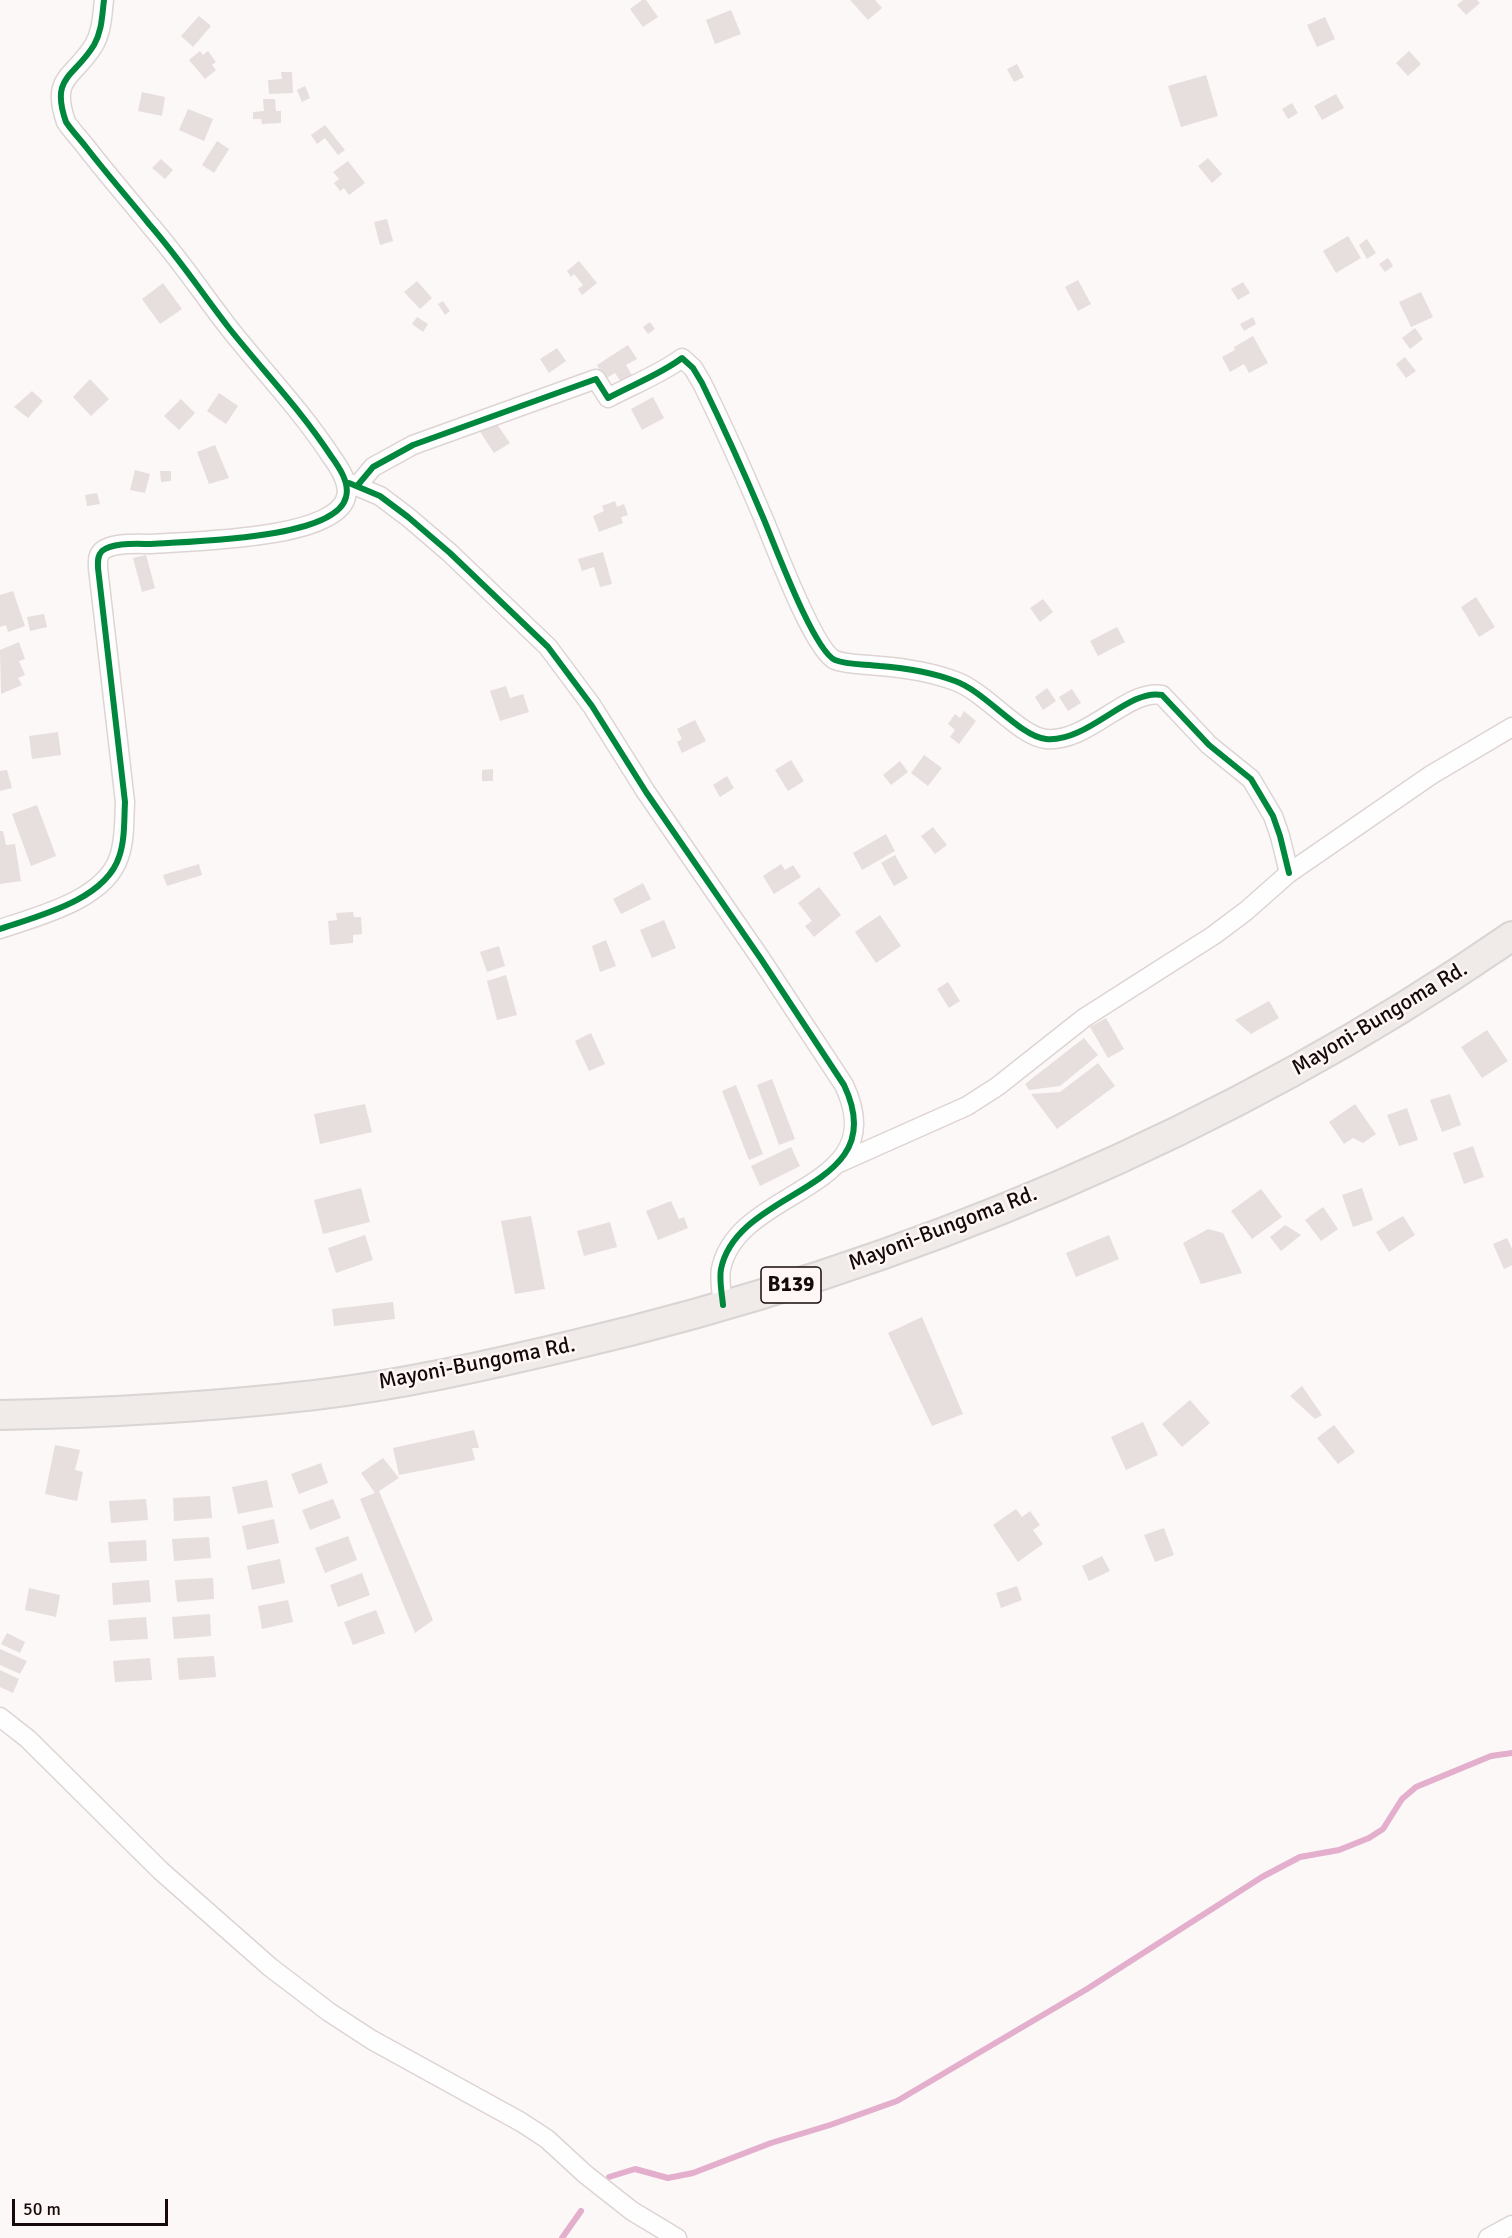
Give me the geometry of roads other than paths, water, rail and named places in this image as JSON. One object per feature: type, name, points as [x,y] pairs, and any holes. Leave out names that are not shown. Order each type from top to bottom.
[{"type":"main road","name":"Mayoni-Bungoma Rd.","points":[[0,1415],[169,1408],[316,1395],[511,1360],[657,1326],[882,1254],[989,1214],[1151,1145],[1247,1096],[1385,1019],[1512,936]]},
{"type":"street","points":[[104,0],[99,35],[93,47],[61,87],[60,100],[66,122],[315,432],[352,484],[380,496],[450,553],[548,647],[592,706],[633,774],[761,959],[844,1085],[853,1104],[855,1121],[853,1136],[847,1152],[819,1179],[753,1221],[741,1233],[721,1269],[723,1305]]},
{"type":"street","points":[[0,928],[86,895],[101,886],[119,859],[124,838],[125,802],[98,568],[99,555],[107,548],[235,538],[297,529],[322,521],[344,504],[352,484],[373,467],[412,445],[596,379],[608,398],[649,376],[668,369],[682,358],[693,368],[702,383],[797,597],[816,636],[830,657],[845,662],[927,673],[956,681],[976,691],[1033,735],[1049,739],[1071,735],[1088,728],[1146,695],[1162,695],[1209,745],[1245,773],[1255,785],[1280,836],[1289,873]]},
{"type":"street","points":[[834,1166],[967,1106],[998,1086],[1084,1018],[1214,935],[1246,911],[1289,873],[1431,775],[1512,727]]},
{"type":"street","points":[[0,1717],[28,1739],[161,1871],[270,1967],[329,2012],[372,2040],[521,2122],[547,2139],[585,2174],[623,2204],[659,2229],[677,2238]]},
{"type":"street","points":[[1488,2238],[1512,2225]]},
{"type":"waterway","points":[[609,2177],[635,2169],[668,2178],[693,2173],[771,2143],[897,2101],[1087,1989],[1262,1877],[1300,1857],[1339,1850],[1369,1838],[1383,1829],[1402,1799],[1416,1787],[1491,1756],[1512,1753]]},
{"type":"waterway","points":[[562,2238],[581,2211]]}]
